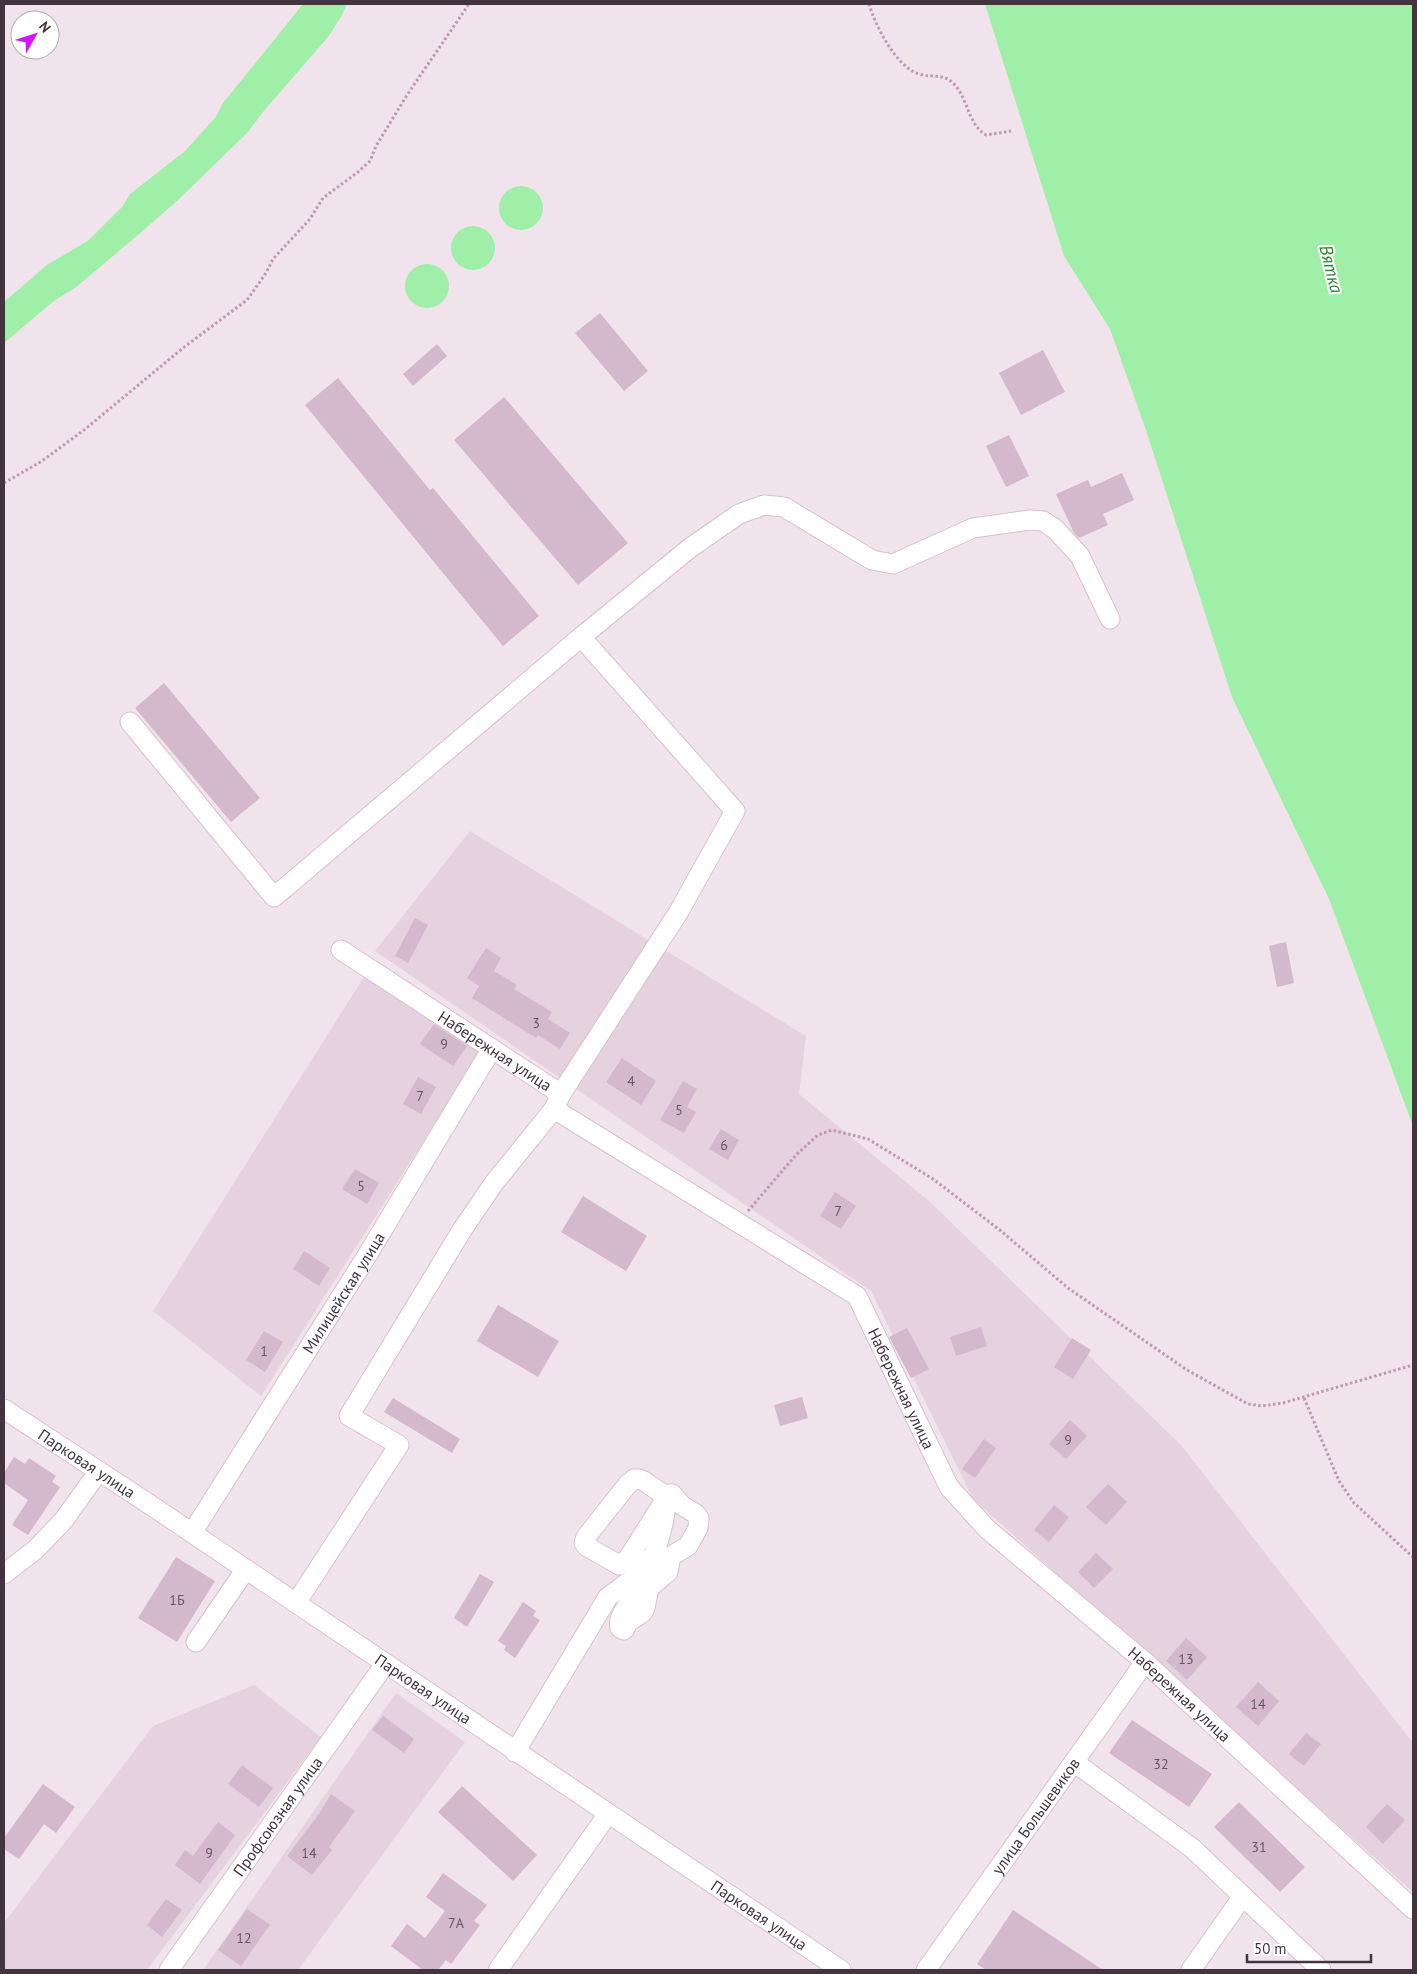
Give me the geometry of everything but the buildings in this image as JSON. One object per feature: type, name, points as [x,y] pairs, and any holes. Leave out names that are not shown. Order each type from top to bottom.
[{"type":"street","points":[[130,722],[274,897],[581,636],[690,548],[739,514],[764,505],[784,507],[872,560],[893,564],[973,528],[1030,520],[1043,521],[1055,529],[1080,556],[1110,619]]},
{"type":"street","points":[[296,1603],[399,1445],[348,1416],[462,1230],[494,1183],[557,1102],[678,913],[735,811],[581,636]]},
{"type":"street","name":"Набережная улица","points":[[341,950],[491,1050],[557,1102],[738,1223],[857,1296],[948,1487],[987,1530],[1145,1662],[1413,1909]]},
{"type":"street","name":"Милицейская улица","points":[[192,1533],[368,1254],[491,1050]]},
{"type":"street","name":"Парковая улица","points":[[4,1409],[246,1569],[841,1970]]},
{"type":"street","points":[[4,1574],[35,1550],[63,1521],[99,1471]]},
{"type":"street","points":[[636,1574],[586,1546],[585,1541],[590,1532],[634,1479],[638,1479],[692,1511],[699,1518],[698,1528],[688,1546],[671,1556],[668,1572],[649,1588],[642,1613],[628,1622],[624,1630],[620,1628],[619,1621],[647,1574],[671,1500]]},
{"type":"street","points":[[611,1561],[626,1560],[671,1500]]},
{"type":"street","points":[[608,1597],[636,1574],[659,1534]]},
{"type":"street","points":[[515,1752],[608,1597],[611,1586],[611,1561]]},
{"type":"street","points":[[196,1642],[246,1569]]},
{"type":"street","name":"улица Большевиков","points":[[926,1970],[1145,1662]]},
{"type":"street","name":"Профсоюзная улица","points":[[169,1970],[386,1664]]},
{"type":"street","points":[[1074,1762],[1192,1848],[1321,1970]]},
{"type":"street","points":[[498,1970],[608,1814]]},
{"type":"street","points":[[1191,1970],[1243,1896]]},
{"type":"path","points":[[4,483],[42,461],[84,430],[183,348],[247,300],[266,273],[273,259],[310,219],[323,198],[370,161],[376,146],[407,95],[469,4]]},
{"type":"path","points":[[870,4],[880,32],[893,52],[912,71],[920,74],[938,75],[953,83],[964,97],[973,123],[978,130],[986,135],[1011,132]]},
{"type":"path","points":[[738,1223],[796,1155],[818,1136],[832,1130],[868,1139],[934,1179],[1001,1231],[1068,1288],[1187,1370],[1248,1404],[1262,1406],[1304,1398],[1413,1366]]},
{"type":"path","points":[[1304,1398],[1339,1481],[1354,1503],[1413,1557]]},
{"type":"shaded area","points":[[470,831],[806,1036],[799,1094],[929,1201],[1181,1445],[1413,1743],[1413,1892],[973,1499],[871,1291],[375,951]]},
{"type":"shaded area","points":[[369,969],[481,1051],[261,1396],[153,1311]]},
{"type":"shaded area","points":[[254,1685],[321,1737],[147,1970],[4,1970],[4,1923],[153,1726]]},
{"type":"shaded area","points":[[396,1693],[465,1742],[298,1970],[203,1970]]},
{"type":"water","points":[[303,4],[347,4],[328,37],[248,132],[177,201],[138,235],[75,288],[55,300],[4,343],[4,302],[47,265],[89,240],[122,207],[130,194],[185,151],[215,118],[223,103]]},
{"type":"water","name":"Вятка","points":[[985,4],[1413,4],[1413,1126],[1329,899],[1232,697],[1146,430],[1110,329],[1064,256]]},
{"type":"water","points":[[521,186],[533,190],[539,196],[543,208],[539,220],[533,226],[521,230],[509,226],[503,220],[499,208],[503,196],[509,190]]},
{"type":"water","points":[[473,226],[485,230],[491,236],[495,248],[491,260],[485,266],[473,270],[461,266],[455,260],[451,248],[455,236],[461,230]]},
{"type":"water","points":[[427,264],[439,268],[445,274],[449,286],[445,298],[439,304],[427,308],[415,304],[409,298],[405,286],[409,274],[415,268]]}]
